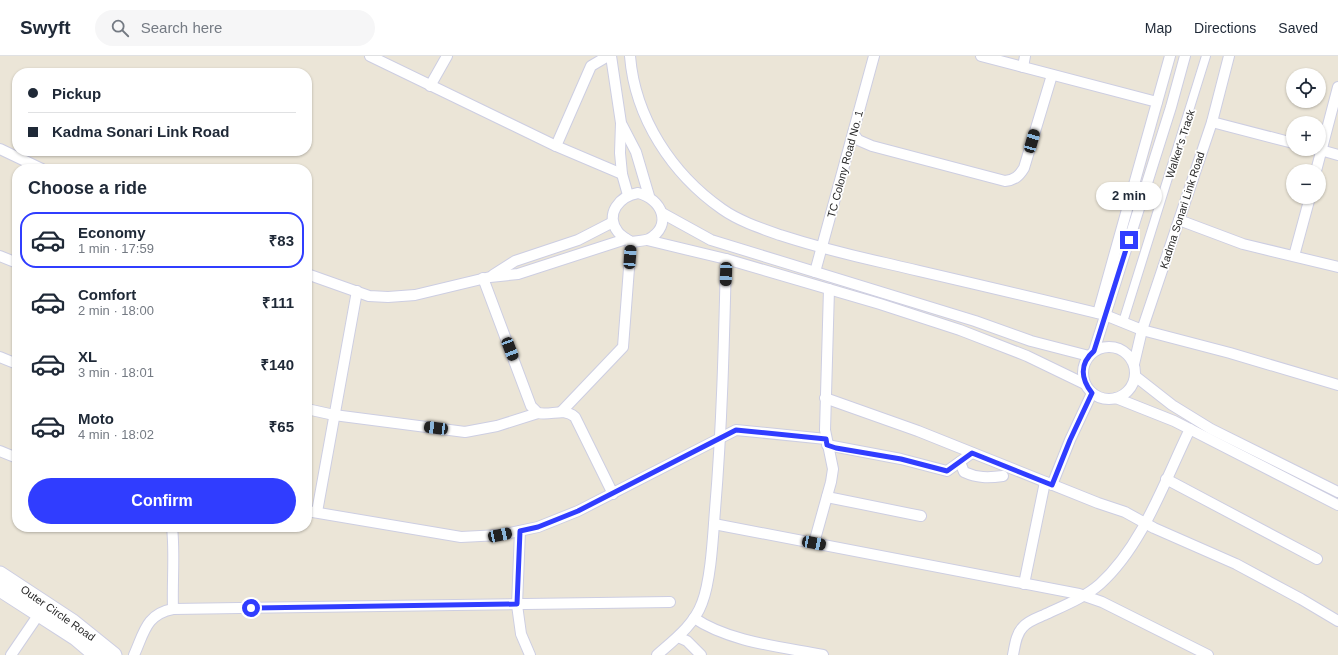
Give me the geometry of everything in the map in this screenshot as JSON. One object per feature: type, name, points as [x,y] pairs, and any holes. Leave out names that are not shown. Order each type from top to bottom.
[{"type":"main road","name":"Outer Circle Road","points":[[0,574],[73,622],[114,655]]},
{"type":"main road","name":"Outer Circle Road","points":[[0,589],[76,638],[96,655]]},
{"type":"street","points":[[370,56],[556,146],[622,174]]},
{"type":"street","points":[[430,86],[447,56]]},
{"type":"street","points":[[556,146],[592,66],[609,56],[621,123],[620,153],[622,174],[628,195]]},
{"type":"street","points":[[630,56],[638,95],[649,126],[667,156],[692,185],[723,210],[757,227],[821,249],[1102,314],[1142,330],[1230,353],[1338,385]]},
{"type":"street","name":"TC Colony Road No. 1","points":[[815,272],[874,56]]},
{"type":"street","points":[[980,56],[1158,102]]},
{"type":"street","points":[[1023,67],[1025,56]]},
{"type":"street","points":[[1170,56],[1091,354],[1084,364],[1082,374],[1085,384],[1092,393],[1103,398],[1116,398],[1174,421],[1338,505]]},
{"type":"street","points":[[1102,314],[1169,114],[1185,56]]},
{"type":"street","name":"Walker's Track","points":[[1123,322],[1206,56]]},
{"type":"street","name":"Kadma Sonari Link Road","points":[[1134,364],[1142,330],[1212,122],[1229,56]]},
{"type":"street","points":[[853,133],[858,140],[872,146],[1005,181],[1012,180],[1018,177],[1024,168],[1052,75]]},
{"type":"street","points":[[1326,129],[1336,99],[1338,87]]},
{"type":"street","points":[[1212,122],[1286,141]]},
{"type":"street","points":[[621,123],[636,152],[649,196]]},
{"type":"street","points":[[0,149],[12,155]]},
{"type":"street","points":[[1326,151],[1338,154]]},
{"type":"street","points":[[15,156],[32,164]]},
{"type":"street","points":[[628,241],[618,232],[613,222],[614,211],[619,202],[628,195],[638,193],[649,196],[657,203],[662,213],[661,224],[656,233],[647,240]]},
{"type":"street","points":[[1294,256],[1308,204]]},
{"type":"street","points":[[662,213],[711,240],[968,319],[1031,341],[1091,354],[1105,347],[1117,348],[1127,354],[1134,364],[1135,376],[1131,386],[1125,394],[1116,398]]},
{"type":"street","points":[[1179,220],[1243,244],[1338,267]]},
{"type":"street","points":[[486,278],[515,262],[578,240],[613,222]]},
{"type":"street","points":[[312,276],[369,296],[388,297],[408,295],[486,278],[518,274],[628,241],[647,240],[726,259],[960,330],[1027,356],[1085,384]]},
{"type":"street","points":[[562,411],[623,347],[628,241]]},
{"type":"street","points":[[0,256],[12,261]]},
{"type":"street","points":[[657,655],[678,637],[694,618],[702,602],[714,524],[722,437],[726,259]]},
{"type":"street","points":[[486,278],[531,406],[538,413]]},
{"type":"street","points":[[814,543],[833,469],[827,442],[825,398],[829,289]]},
{"type":"street","points":[[357,292],[334,415],[312,512],[461,537],[500,535],[538,527],[613,494],[730,432],[744,430],[827,442],[947,471],[972,453]]},
{"type":"street","points":[[0,357],[12,362]]},
{"type":"street","points":[[1135,376],[1172,405],[1211,428],[1338,492]]},
{"type":"street","points":[[1024,584],[1048,483],[1092,393]]},
{"type":"street","points":[[825,398],[918,431],[1125,512],[1144,524],[1236,564],[1302,599],[1338,621]]},
{"type":"street","points":[[312,410],[334,415],[465,432],[497,426],[538,413],[562,411],[570,413],[575,417],[613,494]]},
{"type":"street","points":[[1013,655],[1018,634],[1027,623],[1084,596],[1099,585],[1114,570],[1144,524],[1190,429]]},
{"type":"street","points":[[0,451],[12,456]]},
{"type":"street","points":[[960,462],[964,472],[980,478],[1003,476]]},
{"type":"street","points":[[1166,479],[1317,559]]},
{"type":"street","points":[[827,496],[921,516]]},
{"type":"street","points":[[714,524],[1084,596],[1102,602],[1208,655]]},
{"type":"street","points":[[520,531],[517,604],[521,634],[530,655]]},
{"type":"street","points":[[173,532],[175,547],[172,577],[173,609]]},
{"type":"street","points":[[134,655],[147,624],[153,616],[162,611],[173,609],[670,602]]},
{"type":"street","points":[[12,655],[39,614]]},
{"type":"street","points":[[694,618],[709,628],[822,655]]},
{"type":"street","points":[[678,637],[687,641],[701,655]]},
{"type":"route","points":[[251,608],[517,604],[520,531],[538,527],[578,511],[626,488],[736,430],[826,439],[827,445],[836,448],[901,459],[947,471],[972,453],[1052,485],[1070,440],[1092,393],[1085,384],[1082,374],[1084,364],[1094,351],[1129,240]]}]
